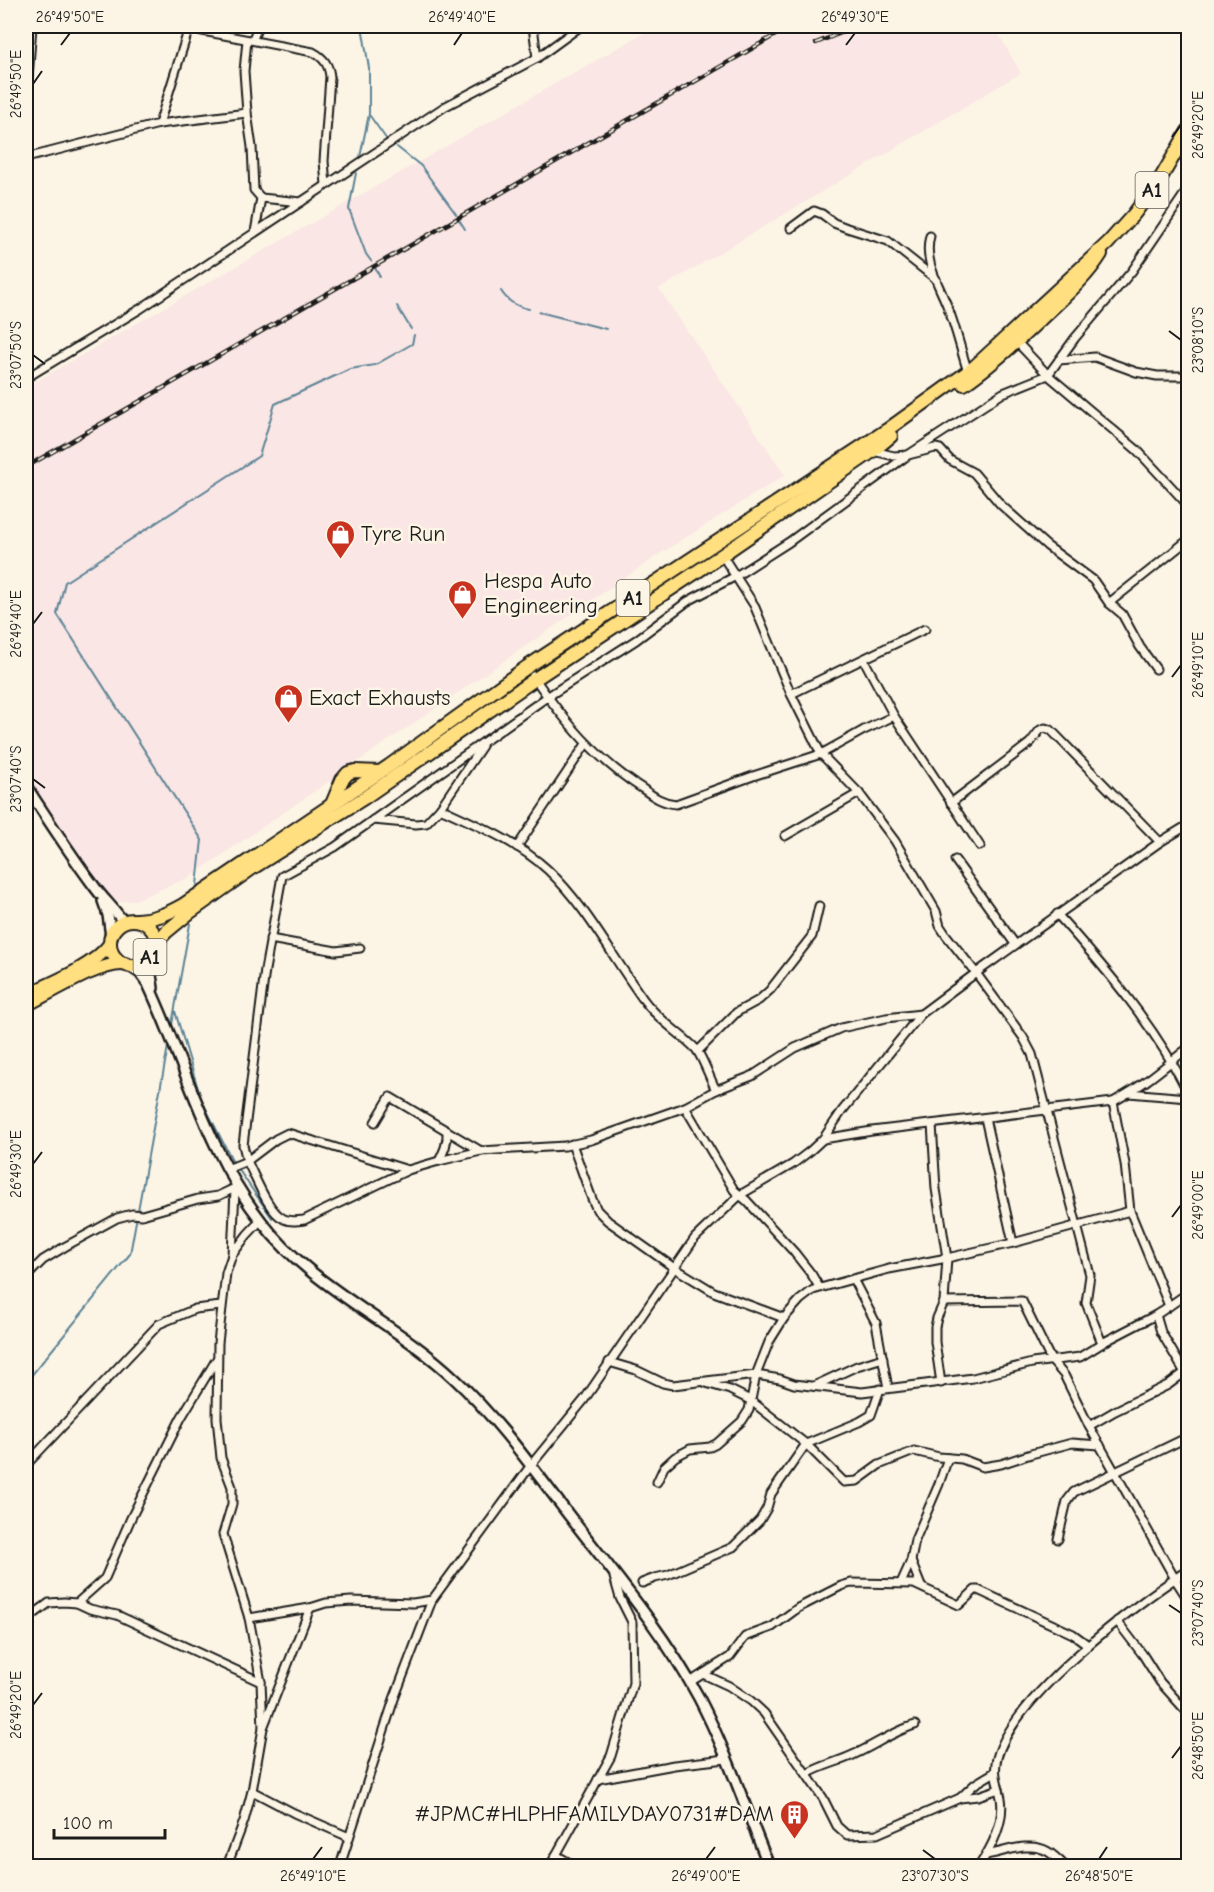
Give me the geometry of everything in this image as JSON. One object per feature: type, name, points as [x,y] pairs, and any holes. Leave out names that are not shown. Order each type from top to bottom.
[{"type":"highway","name":"A1","points":[[26,1005],[101,967],[118,963],[142,964],[189,913],[251,869],[364,798],[535,679],[722,555],[873,451],[979,374],[1134,214],[1162,176],[1188,131]]},
{"type":"highway","name":"A1","points":[[26,995],[96,958],[111,940],[116,928],[123,922],[165,915],[183,905],[380,772],[527,667],[887,430],[1014,339]]},
{"type":"highway","name":"A1","points":[[137,920],[151,928],[154,949]]},
{"type":"highway","name":"A1","points":[[111,940],[115,956],[127,964]]},
{"type":"street","points":[[26,104],[32,26]]},
{"type":"street","points":[[176,26],[313,52],[321,57],[329,67],[330,77],[324,161],[326,185]]},
{"type":"street","points":[[258,26],[250,40],[244,71],[254,190],[261,198],[301,202]]},
{"type":"street","points":[[532,26],[537,58]]},
{"type":"street","points":[[26,378],[140,309],[444,107],[537,58],[581,26]]},
{"type":"street","points":[[159,124],[189,28]]},
{"type":"street","points":[[26,158],[159,124],[247,113]]},
{"type":"street","points":[[921,1014],[886,1018],[841,1028],[795,1048],[752,1076],[716,1090],[685,1107],[591,1140],[572,1144],[481,1151],[439,1161],[408,1170],[304,1220],[283,1219],[271,1207],[247,1161],[243,1145],[270,939],[282,876],[335,847],[547,697],[636,640],[688,601],[736,576],[819,521],[908,455],[1003,393],[1048,375],[1075,338],[1132,271],[1188,189]]},
{"type":"street","points":[[255,232],[261,198]]},
{"type":"street","points":[[791,228],[814,211],[834,223],[888,242],[936,279]]},
{"type":"street","points":[[930,236],[927,246],[928,259],[949,309],[968,372]]},
{"type":"street","points":[[1014,339],[1048,375],[1137,450],[1188,506]]},
{"type":"street","points":[[1059,360],[1095,357],[1136,372],[1157,376],[1188,376]]},
{"type":"street","points":[[873,451],[894,456],[908,455],[928,449],[940,449],[950,460],[974,473],[1001,505],[1047,546],[1093,580],[1109,603],[1122,614],[1140,647],[1156,669]]},
{"type":"street","points":[[1109,603],[1188,540]]},
{"type":"street","points":[[722,555],[754,605],[791,694],[821,754],[859,792],[895,841],[936,911],[940,926],[1023,1037],[1032,1054],[1090,1275],[1086,1306],[1102,1343]]},
{"type":"street","points":[[791,694],[924,629]]},
{"type":"street","points":[[864,660],[894,716],[980,846]]},
{"type":"street","points":[[527,667],[547,697],[586,744],[630,781],[660,801],[676,804],[821,754],[894,716]]},
{"type":"street","points":[[951,803],[1030,743],[1040,730],[1045,728],[1051,730],[1160,842]]},
{"type":"street","points":[[373,820],[423,824],[440,808],[485,741]]},
{"type":"street","points":[[517,847],[586,744]]},
{"type":"street","points":[[26,786],[69,853],[101,896],[116,910],[123,922]]},
{"type":"street","points":[[785,836],[859,792]]},
{"type":"street","points":[[440,808],[517,847],[547,870],[570,894],[606,941],[643,999],[656,1015],[698,1051],[716,1090]]},
{"type":"street","points":[[340,1866],[394,1699],[432,1600],[531,1466],[584,1400],[695,1238],[740,1195],[793,1164],[823,1139],[842,1111],[921,1014],[1057,914],[1188,825]]},
{"type":"street","points":[[956,860],[1015,944]]},
{"type":"street","points":[[101,896],[107,909],[111,940]]},
{"type":"street","points":[[698,1051],[737,1012],[759,1000],[770,990],[812,936],[819,906]]},
{"type":"street","points":[[1057,914],[1106,969],[1173,1060],[1188,1092]]},
{"type":"street","points":[[270,939],[336,951],[360,948]]},
{"type":"street","points":[[154,949],[151,975],[155,999]]},
{"type":"street","points":[[127,964],[140,973],[148,984],[227,1169],[236,1188],[260,1221],[282,1246],[310,1270],[423,1352],[475,1398],[531,1466],[657,1630],[690,1682],[726,1759],[769,1866]]},
{"type":"street","points":[[823,1139],[1113,1102],[1129,1094],[1163,1070],[1188,1048]]},
{"type":"street","points":[[1129,1094],[1188,1098]]},
{"type":"street","points":[[375,1122],[390,1097],[481,1151]]},
{"type":"street","points":[[1113,1102],[1125,1164],[1130,1211],[1169,1306]]},
{"type":"street","points":[[685,1107],[734,1190],[794,1252],[819,1287]]},
{"type":"street","points":[[985,1118],[1013,1243]]},
{"type":"street","points":[[932,1124],[936,1190],[947,1258],[944,1302],[935,1327],[941,1383]]},
{"type":"street","points":[[439,1161],[446,1147],[447,1131]]},
{"type":"street","points":[[227,1169],[247,1161],[276,1139],[288,1133],[408,1170]]},
{"type":"street","points":[[572,1144],[591,1199],[597,1210],[608,1221],[673,1267],[714,1292],[784,1318]]},
{"type":"street","points":[[26,1277],[43,1260],[117,1218],[132,1214],[142,1215],[198,1198],[218,1196],[236,1188]]},
{"type":"street","points":[[236,1188],[232,1255],[226,1273],[221,1306],[217,1359],[219,1443],[223,1467],[232,1487],[232,1504],[223,1534],[249,1618],[261,1682],[263,1728]]},
{"type":"street","points":[[657,1482],[664,1467],[675,1457],[690,1449],[710,1447],[716,1444],[742,1421],[749,1410],[756,1375],[769,1342],[784,1318],[807,1293],[819,1287],[889,1269],[1013,1243],[1130,1211]]},
{"type":"street","points":[[232,1255],[260,1221]]},
{"type":"street","points":[[642,1583],[668,1575],[733,1548],[764,1513],[771,1494],[806,1444],[871,1415],[884,1389],[883,1358],[876,1323],[853,1279]]},
{"type":"street","points":[[609,1362],[673,1385],[756,1375],[812,1387],[862,1392],[941,1383],[1051,1360],[1060,1361],[1080,1357],[1156,1315],[1188,1293]]},
{"type":"street","points":[[944,1302],[1022,1301],[1051,1360],[1064,1375],[1089,1426],[1188,1599]]},
{"type":"street","points":[[26,1466],[159,1324],[195,1308],[221,1306]]},
{"type":"street","points":[[1089,1426],[1187,1373],[1161,1332],[1156,1315]]},
{"type":"street","points":[[812,1387],[857,1366],[883,1358]]},
{"type":"street","points":[[77,1603],[105,1578],[181,1418],[217,1359]]},
{"type":"street","points":[[703,1382],[730,1390],[750,1400],[806,1444],[844,1482],[857,1480],[879,1465],[914,1451],[948,1458],[963,1458],[983,1467],[1072,1443],[1100,1445]]},
{"type":"street","points":[[1058,1539],[1067,1501],[1081,1487],[1116,1473],[1188,1437]]},
{"type":"street","points":[[901,1583],[911,1562],[915,1540],[948,1458]]},
{"type":"street","points":[[911,1562],[921,1586]]},
{"type":"street","points":[[979,1866],[997,1832],[1002,1817],[1002,1800],[994,1772],[998,1756],[1002,1745],[1028,1706],[1088,1646],[1117,1621],[1188,1570]]},
{"type":"street","points":[[550,1866],[613,1750],[633,1683],[632,1622],[612,1571]]},
{"type":"street","points":[[690,1682],[730,1656],[745,1637],[772,1627],[798,1608],[851,1583],[901,1583],[921,1586],[959,1605],[975,1590],[978,1590],[1073,1634],[1088,1646]]},
{"type":"street","points":[[249,1618],[310,1608],[326,1603],[351,1601],[413,1603],[432,1600]]},
{"type":"street","points":[[26,1620],[50,1603],[77,1603],[90,1609],[117,1615],[261,1682]]},
{"type":"street","points":[[230,1866],[252,1791],[263,1728],[310,1608]]},
{"type":"street","points":[[1117,1621],[1160,1682],[1188,1713]]},
{"type":"street","points":[[703,1674],[729,1686],[759,1707],[823,1798],[837,1826],[847,1835],[877,1834],[960,1798],[978,1796],[999,1789]]},
{"type":"street","points":[[807,1774],[854,1755],[915,1725]]},
{"type":"street","points":[[598,1779],[650,1769],[726,1759]]},
{"type":"street","points":[[960,1798],[975,1784],[994,1772]]},
{"type":"street","points":[[252,1791],[294,1813],[349,1837]]},
{"type":"street","points":[[986,1855],[1031,1847],[1039,1848],[1047,1851],[1065,1866]]},
{"type":"street","points":[[556,1855],[575,1866]]},
{"type":"shaded area","points":[[656,26],[994,26],[1021,73],[659,289],[785,475],[661,553],[190,877],[135,900],[120,902],[107,895],[87,872],[26,780],[26,387]]},
{"type":"waterway","points":[[359,162],[369,114],[369,68],[362,26]]},
{"type":"waterway","points":[[370,116],[387,140]]},
{"type":"waterway","points":[[397,147],[421,166],[456,214]]},
{"type":"waterway","points":[[357,168],[349,209],[366,254],[371,261]]},
{"type":"waterway","points":[[458,218],[465,229]]},
{"type":"waterway","points":[[375,268],[380,277]]},
{"type":"waterway","points":[[501,291],[513,303],[529,309]]},
{"type":"waterway","points":[[397,306],[411,329]]},
{"type":"waterway","points":[[539,312],[606,329]]},
{"type":"waterway","points":[[197,885],[202,840],[57,614],[65,582],[259,456],[275,404],[350,369],[375,365],[412,344],[414,335]]},
{"type":"waterway","points":[[171,1030],[190,924]]},
{"type":"waterway","points":[[175,1011],[201,1099],[232,1160],[272,1218]]},
{"type":"waterway","points":[[26,1382],[130,1254],[169,1041]]},
{"type":"railway","points":[[26,467],[791,26]]},
{"type":"railway","points":[[816,43],[858,26]]},
{"type":"place","name":"Tyre Run","points":[[340,560]]},
{"type":"place","name":"Hespa Auto Engineering","points":[[463,620]]},
{"type":"place","name":"Exact Exhausts","points":[[288,724]]},
{"type":"place","name":"#JPMC#HLPHFAMILYDAY0731#DAM","points":[[795,1840]]}]
